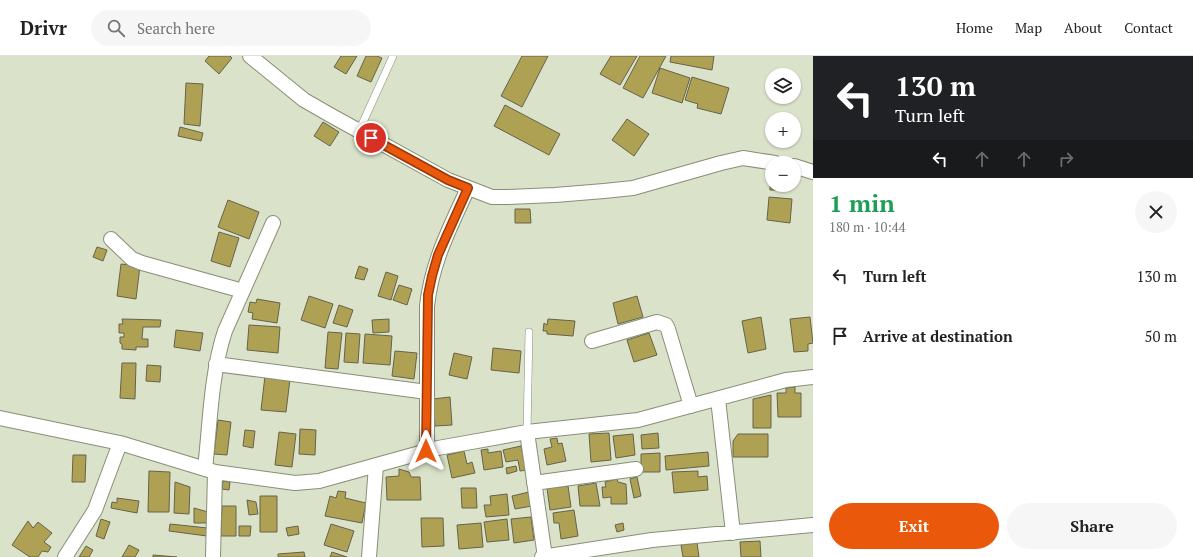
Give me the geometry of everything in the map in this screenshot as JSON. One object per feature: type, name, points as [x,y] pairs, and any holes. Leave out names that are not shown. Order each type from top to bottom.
[{"type":"street","points":[[250,56],[304,100],[448,180],[492,197],[507,198],[604,192],[633,188],[732,160],[743,158],[765,161]]},
{"type":"street","points":[[801,168],[813,172]]},
{"type":"street","points":[[426,451],[427,306],[432,276],[438,255],[468,188]]},
{"type":"street","points":[[213,557],[210,470],[216,364],[225,331],[273,223]]},
{"type":"street","points":[[111,239],[132,259],[142,263],[243,291]]},
{"type":"street","points":[[592,341],[657,322],[666,325],[691,406]]},
{"type":"street","points":[[216,364],[427,392]]},
{"type":"street","points":[[0,418],[120,443],[210,470],[295,483],[318,481],[426,451],[527,432],[638,420],[786,380],[813,377]]},
{"type":"street","points":[[718,398],[733,533]]},
{"type":"street","points":[[527,432],[545,557]]},
{"type":"street","points":[[64,557],[94,510],[120,443]]},
{"type":"street","points":[[369,557],[376,466]]},
{"type":"street","points":[[534,483],[636,469]]},
{"type":"street","points":[[542,557],[652,540],[813,525]]},
{"type":"lane","points":[[359,131],[393,56]]},
{"type":"lane","points":[[527,432],[529,332]]},
{"type":"building","points":[[209,56],[230,56],[232,58],[219,74],[205,61]]},
{"type":"building","points":[[341,56],[357,56],[346,74],[334,67]]},
{"type":"building","points":[[366,56],[377,56],[382,58],[371,82],[357,76]]},
{"type":"building","points":[[522,56],[548,56],[522,107],[501,96]]},
{"type":"building","points":[[611,56],[637,56],[620,85],[600,74]]},
{"type":"building","points":[[640,56],[666,56],[643,98],[623,88]]},
{"type":"building","points":[[671,56],[714,56],[712,70],[670,62]]},
{"type":"building","points":[[660,68],[690,78],[682,103],[652,93]]},
{"type":"building","points":[[692,77],[729,88],[721,114],[697,108],[698,104],[685,100]]},
{"type":"building","points":[[186,83],[203,84],[200,126],[184,124]]},
{"type":"building","points":[[505,105],[560,134],[549,155],[494,126]]},
{"type":"building","points":[[627,119],[649,134],[634,156],[612,140]]},
{"type":"building","points":[[323,122],[339,132],[330,146],[314,136]]},
{"type":"building","points":[[180,127],[203,133],[201,141],[178,136]]},
{"type":"building","points":[[769,197],[792,199],[790,223],[767,220]]},
{"type":"building","points":[[228,200],[259,212],[249,239],[218,227]]},
{"type":"building","points":[[515,209],[530,209],[531,223],[515,223]]},
{"type":"building","points":[[219,232],[239,238],[230,267],[211,261]]},
{"type":"building","points":[[97,247],[107,250],[103,261],[93,257]]},
{"type":"building","points":[[121,264],[140,266],[136,299],[117,296]]},
{"type":"building","points":[[359,266],[368,269],[364,280],[355,278]]},
{"type":"building","points":[[386,272],[398,276],[391,300],[378,296]]},
{"type":"building","points":[[399,285],[412,289],[407,305],[393,300]]},
{"type":"building","points":[[309,296],[333,304],[325,328],[301,320]]},
{"type":"building","points":[[637,296],[643,317],[618,324],[613,303]]},
{"type":"building","points":[[257,299],[280,303],[277,323],[252,319],[253,313],[248,312],[250,302],[256,303]]},
{"type":"building","points":[[339,305],[353,310],[347,327],[333,323]]},
{"type":"building","points":[[761,317],[766,349],[748,353],[742,321]]},
{"type":"building","points":[[810,317],[813,343],[808,344],[808,351],[794,352],[790,319]]},
{"type":"building","points":[[122,319],[161,320],[160,327],[143,327],[142,339],[148,339],[148,347],[136,347],[136,350],[122,349],[120,337],[124,337],[124,333],[119,333],[119,324],[123,324]]},
{"type":"building","points":[[389,319],[389,332],[373,333],[372,320]]},
{"type":"building","points":[[548,319],[575,321],[573,336],[547,334],[547,331],[543,331],[544,323],[547,325]]},
{"type":"building","points":[[249,325],[280,327],[278,353],[247,350]]},
{"type":"building","points":[[176,330],[203,333],[200,351],[174,347]]},
{"type":"building","points":[[328,332],[342,333],[338,369],[325,368]]},
{"type":"building","points":[[346,333],[360,334],[358,363],[344,362]]},
{"type":"building","points":[[649,333],[657,355],[634,362],[627,340]]},
{"type":"building","points":[[365,334],[392,336],[390,365],[363,363]]},
{"type":"building","points":[[493,348],[521,351],[519,373],[491,370]]},
{"type":"building","points":[[395,351],[417,353],[414,379],[392,376]]},
{"type":"building","points":[[454,353],[472,357],[467,379],[449,375]]},
{"type":"building","points":[[122,363],[136,363],[135,399],[120,398]]},
{"type":"building","points":[[147,365],[161,366],[160,382],[146,381]]},
{"type":"building","points":[[265,376],[290,379],[286,412],[261,410]]},
{"type":"building","points":[[795,387],[795,393],[801,393],[801,417],[778,417],[777,393],[786,393],[786,388]]},
{"type":"building","points":[[771,395],[771,428],[753,428],[753,399]]},
{"type":"building","points":[[450,397],[452,425],[435,426],[433,399]]},
{"type":"building","points":[[218,420],[231,422],[227,455],[214,454]]},
{"type":"building","points":[[300,429],[316,430],[315,455],[299,454]]},
{"type":"building","points":[[245,430],[255,431],[253,448],[243,446]]},
{"type":"building","points":[[279,432],[296,434],[292,467],[275,465]]},
{"type":"building","points":[[609,433],[611,460],[591,462],[589,434]]},
{"type":"building","points":[[658,433],[659,448],[642,449],[641,435]]},
{"type":"building","points":[[633,434],[635,455],[616,458],[613,436]]},
{"type":"building","points":[[738,434],[768,434],[768,457],[733,457],[733,441]]},
{"type":"building","points":[[557,438],[558,444],[562,443],[566,461],[547,465],[544,449],[552,447],[550,439]]},
{"type":"building","points":[[521,446],[526,470],[520,471],[518,460],[506,462],[503,450]]},
{"type":"building","points":[[488,449],[488,453],[501,451],[503,467],[484,470],[481,450]]},
{"type":"building","points":[[464,451],[467,464],[472,462],[475,473],[452,478],[447,455]]},
{"type":"building","points":[[708,452],[709,466],[666,470],[665,456]]},
{"type":"building","points":[[660,453],[660,472],[641,472],[641,454]]},
{"type":"building","points":[[73,455],[86,455],[85,482],[72,482]]},
{"type":"building","points":[[516,466],[517,471],[507,474],[506,468]]},
{"type":"building","points":[[399,469],[409,472],[411,477],[420,477],[421,500],[387,500],[386,477],[399,476]]},
{"type":"building","points":[[149,471],[170,472],[169,512],[148,512]]},
{"type":"building","points":[[698,471],[698,477],[707,476],[708,490],[674,493],[672,472]]},
{"type":"building","points":[[637,477],[641,496],[634,498],[630,479]]},
{"type":"building","points":[[617,479],[618,482],[626,484],[627,504],[611,504],[611,497],[603,498],[602,487],[606,487],[605,482]]},
{"type":"building","points":[[223,481],[230,482],[229,490],[222,489]]},
{"type":"building","points":[[175,482],[190,487],[189,514],[174,513]]},
{"type":"building","points":[[596,483],[600,506],[580,506],[578,486]]},
{"type":"building","points":[[568,486],[571,507],[550,510],[547,488]]},
{"type":"building","points":[[461,488],[476,488],[477,508],[462,508]]},
{"type":"building","points":[[338,491],[346,492],[345,498],[366,503],[362,523],[325,516],[330,496],[336,498]]},
{"type":"building","points":[[529,492],[532,506],[515,509],[512,496]]},
{"type":"building","points":[[507,494],[509,515],[486,517],[484,505],[491,505],[490,496]]},
{"type":"building","points":[[260,496],[277,496],[277,532],[260,532]]},
{"type":"building","points":[[117,498],[139,501],[137,513],[111,508],[112,502],[117,503]]},
{"type":"building","points":[[247,500],[256,502],[258,514],[249,515]]},
{"type":"building","points":[[222,506],[236,506],[236,536],[221,536]]},
{"type":"building","points":[[194,508],[208,512],[208,523],[194,523]]},
{"type":"building","points":[[574,510],[578,536],[561,539],[559,523],[554,523],[553,513]]},
{"type":"building","points":[[531,517],[534,540],[514,543],[511,519]]},
{"type":"building","points":[[421,518],[443,518],[444,546],[422,547]]},
{"type":"building","points":[[101,519],[110,522],[104,539],[96,536]]},
{"type":"building","points":[[507,519],[509,540],[487,542],[484,522]]},
{"type":"building","points":[[28,521],[33,528],[38,522],[52,533],[44,542],[51,547],[48,552],[42,551],[38,557],[30,557],[12,545]]},
{"type":"building","points":[[481,523],[483,547],[459,549],[457,525]]},
{"type":"building","points":[[623,523],[624,530],[617,532],[615,525]]},
{"type":"building","points":[[170,524],[208,528],[207,536],[169,531]]},
{"type":"building","points":[[331,524],[354,531],[347,552],[324,545]]},
{"type":"building","points":[[239,526],[251,526],[250,536],[239,536]]},
{"type":"building","points":[[298,526],[299,534],[288,536],[286,528]]},
{"type":"building","points":[[760,541],[761,557],[741,557],[740,542]]},
{"type":"building","points":[[697,543],[699,557],[683,557],[681,545]]},
{"type":"building","points":[[129,545],[139,550],[135,557],[122,557]]},
{"type":"building","points":[[86,546],[93,550],[89,557],[79,557]]},
{"type":"building","points":[[304,552],[305,557],[278,557],[278,554]]},
{"type":"building","points":[[332,552],[347,557],[330,557]]},
{"type":"building","points":[[153,555],[177,557],[153,557]]},
{"type":"route","points":[[371,138],[448,180],[468,188],[438,255],[428,295],[426,451]]}]
